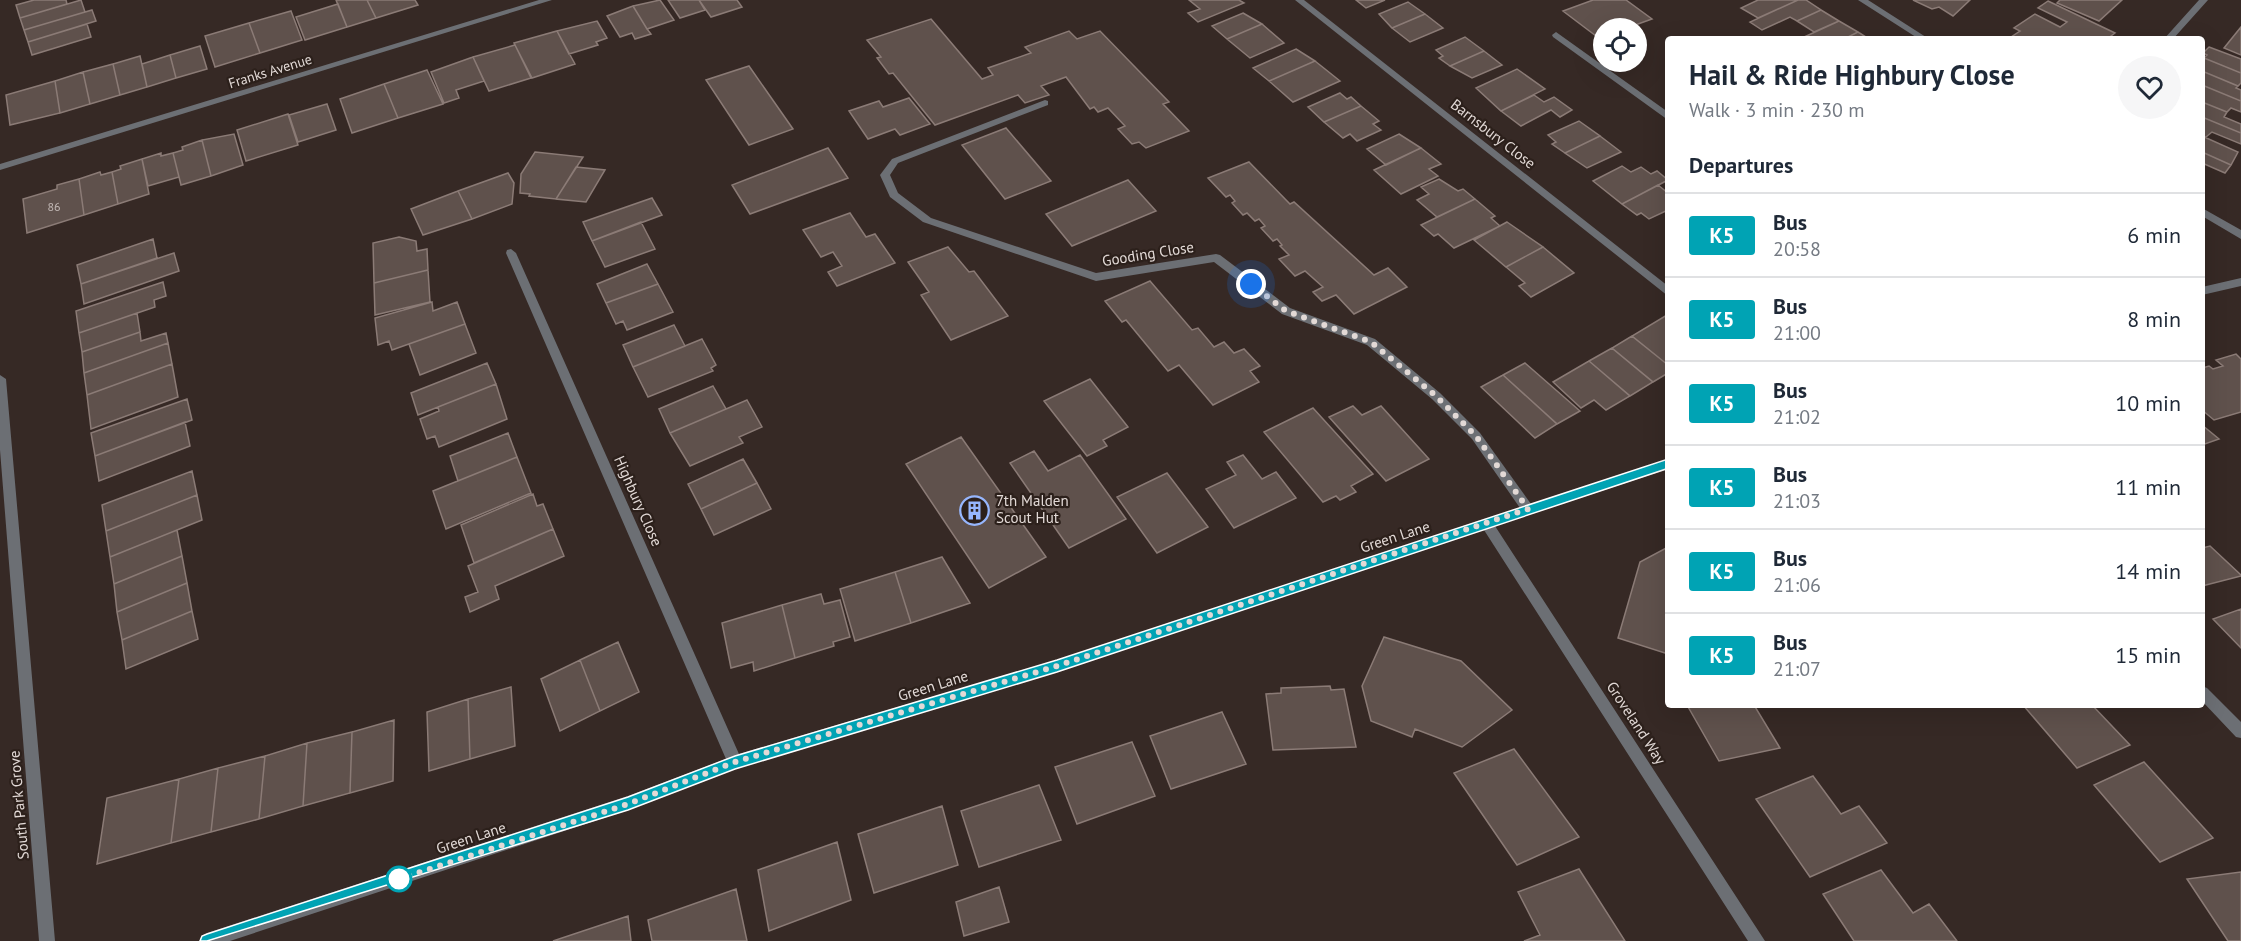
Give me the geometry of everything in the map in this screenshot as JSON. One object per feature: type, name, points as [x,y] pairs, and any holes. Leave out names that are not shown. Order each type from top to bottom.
[{"type":"street","name":"Franks Avenue","points":[[0,167],[548,0]]},
{"type":"street","name":"Barnsbury Close","points":[[1299,0],[1665,290]]},
{"type":"street","points":[[1862,0],[1920,36]]},
{"type":"street","points":[[2171,36],[2204,0]]},
{"type":"street","points":[[1556,35],[1665,115]]},
{"type":"street","name":"Gooding Close","points":[[1045,103],[895,161],[885,175],[894,195],[927,220],[1096,277],[1216,258],[1286,311],[1371,342],[1436,396],[1476,436],[1528,509]]},
{"type":"street","points":[[2205,213],[2241,235]]},
{"type":"street","name":"Highbury Close","points":[[511,253],[735,762]]},
{"type":"street","points":[[2205,290],[2241,282]]},
{"type":"street","name":"South Park Grove","points":[[0,379],[47,941]]},
{"type":"street","name":"Green Lane","points":[[207,941],[628,804],[735,762],[1057,666],[1665,465]]},
{"type":"street","name":"Groveland Way","points":[[1487,524],[1757,941]]},
{"type":"street","points":[[2205,695],[2241,732]]},
{"type":"building","points":[[34,0],[66,0],[67,4],[20,18],[16,5]]},
{"type":"building","points":[[81,0],[85,12],[24,30],[20,18]]},
{"type":"building","points":[[336,0],[367,0],[376,18],[347,27]]},
{"type":"building","points":[[367,0],[415,0],[418,5],[376,18]]},
{"type":"building","points":[[660,0],[674,20],[647,29],[633,6]]},
{"type":"building","points":[[668,0],[699,0],[705,10],[680,18]]},
{"type":"building","points":[[699,0],[737,0],[742,7],[711,17]]},
{"type":"building","points":[[1189,0],[1239,0],[1244,3],[1198,22],[1188,13],[1200,9]]},
{"type":"building","points":[[1356,0],[1385,0],[1366,8]]},
{"type":"building","points":[[1593,0],[1626,0],[1652,19],[1647,21],[1647,18],[1593,18],[1593,34],[1563,11]]},
{"type":"building","points":[[1758,0],[1798,0],[1758,18],[1741,8]]},
{"type":"building","points":[[1798,0],[1806,0],[1821,10],[1797,21],[1790,17],[1762,30],[1750,22]]},
{"type":"building","points":[[1913,0],[1970,0],[1953,16],[1939,7],[1932,9]]},
{"type":"building","points":[[2060,0],[2122,0],[2099,21],[2057,3]]},
{"type":"building","points":[[2048,1],[2115,33],[2111,36],[2012,36],[2020,31],[2014,28],[2035,14],[2060,27],[2067,22],[2038,8]]},
{"type":"building","points":[[1408,2],[1425,14],[1392,28],[1379,14]]},
{"type":"building","points":[[338,4],[347,27],[305,40],[296,17]]},
{"type":"building","points":[[633,6],[651,34],[635,39],[632,33],[620,37],[607,16]]},
{"type":"building","points":[[92,10],[96,21],[28,42],[24,30]]},
{"type":"building","points":[[1821,10],[1839,21],[1814,32],[1797,21]]},
{"type":"building","points":[[291,11],[302,40],[260,53],[249,23]]},
{"type":"building","points":[[1243,13],[1262,24],[1227,39],[1212,26]]},
{"type":"building","points":[[1425,14],[1443,28],[1410,42],[1392,28]]},
{"type":"building","points":[[931,19],[982,79],[993,75],[988,68],[1031,53],[1025,47],[1069,31],[1077,39],[1100,31],[1169,102],[1163,104],[1189,131],[1146,148],[1139,142],[1132,144],[1118,129],[1125,126],[1108,108],[1098,112],[1094,107],[1090,109],[1066,77],[1041,86],[1049,95],[1025,103],[1018,95],[935,125],[893,73],[889,74],[877,58],[881,57],[867,40]]},
{"type":"building","points":[[597,21],[607,38],[596,42],[598,45],[569,54],[557,31]]},
{"type":"building","points":[[1839,21],[1858,32],[1850,36],[1806,36]]},
{"type":"building","points":[[249,23],[260,53],[215,67],[205,36]]},
{"type":"building","points":[[87,24],[91,37],[32,55],[28,42]]},
{"type":"building","points":[[1262,24],[1284,43],[1250,58],[1227,39]]},
{"type":"building","points":[[2241,27],[2241,55],[2224,48]]},
{"type":"building","points":[[557,31],[575,64],[532,78],[514,43]]},
{"type":"building","points":[[1858,32],[1864,36],[1850,36]]},
{"type":"building","points":[[1465,37],[1484,51],[1450,66],[1439,58],[1443,56],[1436,50]]},
{"type":"building","points":[[515,45],[531,78],[489,91],[473,57]]},
{"type":"building","points":[[200,46],[207,69],[176,78],[170,55]]},
{"type":"building","points":[[2209,47],[2241,59],[2241,73],[2205,58],[2207,55],[2205,51]]},
{"type":"building","points":[[1296,49],[1315,61],[1269,81],[1253,68]]},
{"type":"building","points":[[1484,51],[1502,65],[1472,78],[1450,66]]},
{"type":"building","points":[[170,55],[176,78],[147,87],[142,64]]},
{"type":"building","points":[[140,56],[147,87],[120,95],[113,64]]},
{"type":"building","points":[[473,57],[484,81],[456,90],[459,98],[444,103],[431,72]]},
{"type":"building","points":[[2205,58],[2241,73],[2241,83],[2238,86],[2205,72]]},
{"type":"building","points":[[1315,61],[1340,81],[1293,102],[1269,81]]},
{"type":"building","points":[[113,64],[120,95],[90,104],[83,72]]},
{"type":"building","points":[[749,66],[793,129],[749,145],[706,80]]},
{"type":"building","points":[[1517,69],[1545,89],[1501,111],[1476,88]]},
{"type":"building","points":[[427,70],[443,104],[398,118],[384,84]]},
{"type":"building","points":[[83,72],[90,104],[60,113],[55,81]]},
{"type":"building","points":[[2205,72],[2238,86],[2236,88],[2241,90],[2241,101],[2205,86]]},
{"type":"building","points":[[55,81],[60,113],[10,125],[6,95]]},
{"type":"building","points":[[384,84],[398,118],[352,133],[340,99]]},
{"type":"building","points":[[2205,86],[2241,101],[2241,112],[2231,108],[2227,112],[2205,103]]},
{"type":"building","points":[[1340,93],[1347,99],[1351,97],[1361,106],[1324,122],[1308,107]]},
{"type":"building","points":[[1534,95],[1544,102],[1554,97],[1572,110],[1560,117],[1551,110],[1521,126],[1501,111]]},
{"type":"building","points":[[909,98],[930,124],[900,135],[895,129],[868,139],[849,111],[879,101],[883,107]]},
{"type":"building","points":[[2205,103],[2227,112],[2224,117],[2241,124],[2241,133],[2205,118]]},
{"type":"building","points":[[327,104],[336,130],[298,142],[289,115]]},
{"type":"building","points":[[1361,106],[1379,121],[1373,124],[1381,130],[1357,141],[1350,134],[1343,138],[1324,122]]},
{"type":"building","points":[[288,114],[298,145],[246,161],[237,130]]},
{"type":"building","points":[[2205,118],[2241,133],[2241,144],[2212,132],[2206,137]]},
{"type":"building","points":[[1579,121],[1600,136],[1565,153],[1552,144],[1556,142],[1548,135]]},
{"type":"building","points":[[1006,128],[1051,181],[1005,199],[962,145]]},
{"type":"building","points":[[234,134],[243,165],[211,176],[202,140]]},
{"type":"building","points":[[1399,134],[1421,148],[1386,165],[1367,149]]},
{"type":"building","points":[[1600,136],[1621,152],[1587,168],[1565,153]]},
{"type":"building","points":[[2205,137],[2238,152],[2231,165],[2205,153]]},
{"type":"building","points":[[202,140],[211,176],[181,185],[173,153]]},
{"type":"building","points":[[828,148],[848,178],[750,214],[732,185]]},
{"type":"building","points":[[1421,148],[1441,164],[1429,169],[1438,176],[1401,194],[1374,170]]},
{"type":"building","points":[[535,152],[583,157],[556,199],[520,193],[521,174]]},
{"type":"building","points":[[161,153],[161,156],[173,153],[179,177],[148,186],[142,159]]},
{"type":"building","points":[[2205,153],[2231,165],[2225,173],[2205,164]]},
{"type":"building","points":[[142,159],[149,194],[118,204],[112,172],[121,169],[120,166]]},
{"type":"building","points":[[1249,162],[1290,204],[1294,202],[1374,275],[1388,268],[1407,287],[1354,314],[1336,295],[1322,301],[1313,292],[1323,287],[1305,271],[1295,276],[1279,259],[1289,255],[1277,239],[1273,241],[1261,228],[1265,226],[1259,219],[1255,221],[1247,213],[1243,215],[1232,203],[1235,201],[1230,195],[1226,197],[1208,178]]},
{"type":"building","points":[[1622,166],[1631,172],[1641,167],[1651,174],[1657,171],[1665,178],[1665,182],[1622,204],[1593,181]]},
{"type":"building","points":[[576,167],[605,170],[586,202],[556,199]]},
{"type":"building","points":[[100,172],[101,175],[112,172],[118,204],[84,215],[79,179]]},
{"type":"building","points":[[508,173],[514,183],[512,204],[472,219],[458,191]]},
{"type":"building","points":[[79,179],[84,215],[27,233],[23,199],[57,189],[57,185]]},
{"type":"building","points":[[1439,179],[1458,191],[1463,189],[1475,199],[1437,217],[1417,200],[1429,194],[1421,187]]},
{"type":"building","points":[[1128,180],[1156,211],[1072,246],[1046,214]]},
{"type":"building","points":[[1658,185],[1665,191],[1665,211],[1649,219],[1641,213],[1637,215],[1622,204]]},
{"type":"building","points":[[458,191],[472,219],[423,235],[411,209]]},
{"type":"building","points":[[652,198],[662,215],[592,241],[583,222]]},
{"type":"building","points":[[1475,199],[1495,216],[1491,218],[1500,226],[1454,248],[1438,234],[1434,236],[1421,225]]},
{"type":"building","points":[[850,213],[866,237],[875,234],[895,263],[837,286],[828,272],[842,266],[833,252],[821,257],[803,230]]},
{"type":"building","points":[[641,222],[655,249],[605,267],[592,241]]},
{"type":"building","points":[[1507,222],[1543,247],[1506,267],[1474,240]]},
{"type":"building","points":[[399,237],[416,241],[417,251],[427,249],[428,270],[374,283],[373,243]]},
{"type":"building","points":[[153,239],[157,258],[81,284],[77,265]]},
{"type":"building","points":[[948,247],[969,272],[974,271],[1008,316],[951,340],[921,295],[929,292],[908,262]]},
{"type":"building","points":[[1543,247],[1574,273],[1531,297],[1519,286],[1525,283],[1506,267]]},
{"type":"building","points":[[174,253],[179,271],[84,304],[81,284]]},
{"type":"building","points":[[647,264],[658,284],[606,303],[597,284]]},
{"type":"building","points":[[428,270],[430,302],[375,315],[374,283]]},
{"type":"building","points":[[1150,281],[1192,330],[1198,328],[1214,347],[1224,342],[1234,353],[1244,349],[1260,366],[1250,371],[1259,382],[1213,405],[1179,365],[1168,371],[1126,320],[1122,322],[1105,301]]},
{"type":"building","points":[[163,282],[166,296],[154,300],[155,307],[79,333],[76,311]]},
{"type":"building","points":[[658,284],[673,312],[627,330],[623,321],[616,324],[606,303]]},
{"type":"building","points":[[432,302],[433,311],[457,302],[465,324],[392,350],[389,341],[378,345],[375,318]]},
{"type":"building","points":[[137,313],[140,332],[82,352],[79,333]]},
{"type":"building","points":[[1665,316],[1665,363],[1632,336]]},
{"type":"building","points":[[465,324],[476,353],[420,375],[409,344]]},
{"type":"building","points":[[674,325],[685,346],[633,367],[623,345]]},
{"type":"building","points":[[140,332],[141,341],[166,333],[168,343],[84,373],[82,352]]},
{"type":"building","points":[[1632,336],[1665,363],[1665,375],[1653,382],[1612,348]]},
{"type":"building","points":[[702,339],[716,365],[711,368],[713,371],[648,397],[633,367]]},
{"type":"building","points":[[168,343],[172,364],[87,395],[84,373]]},
{"type":"building","points":[[1612,348],[1653,382],[1630,396],[1589,361]]},
{"type":"building","points":[[2236,354],[2241,359],[2241,412],[2214,420],[2205,412],[2205,367],[2209,366],[2213,369],[2223,366],[2216,360]]},
{"type":"building","points":[[1589,361],[1630,396],[1606,410],[1594,400],[1581,408],[1553,382]]},
{"type":"building","points":[[487,363],[496,384],[418,415],[411,393]]},
{"type":"building","points":[[1525,363],[1580,411],[1557,424],[1503,375]]},
{"type":"building","points":[[172,364],[178,397],[91,429],[87,395]]},
{"type":"building","points":[[1503,375],[1557,424],[1535,438],[1481,387]]},
{"type":"building","points":[[1090,379],[1128,427],[1103,440],[1107,446],[1087,456],[1044,401]]},
{"type":"building","points":[[496,384],[507,419],[439,447],[435,436],[427,439],[420,419],[439,411],[438,407]]},
{"type":"building","points":[[713,386],[726,409],[670,433],[659,409]]},
{"type":"building","points":[[187,399],[192,420],[95,456],[91,433]]},
{"type":"building","points":[[747,400],[762,427],[739,437],[743,443],[690,466],[670,433]]},
{"type":"building","points":[[1353,406],[1362,415],[1381,406],[1429,459],[1386,481],[1329,417]]},
{"type":"building","points":[[1313,408],[1373,474],[1351,486],[1356,492],[1340,500],[1336,496],[1323,502],[1264,432]]},
{"type":"building","points":[[185,422],[190,446],[99,481],[95,456]]},
{"type":"building","points":[[2205,427],[2219,439],[2205,444]]},
{"type":"building","points":[[508,433],[517,457],[458,481],[450,456]]},
{"type":"building","name":"7th Malden Scout Hut","points":[[961,437],[1046,557],[989,588],[906,464]]},
{"type":"building","points":[[1034,451],[1048,471],[1080,455],[1126,519],[1069,548],[1010,463]]},
{"type":"building","points":[[1243,455],[1262,479],[1276,472],[1296,498],[1234,528],[1206,489],[1236,475],[1227,462]]},
{"type":"building","points":[[517,457],[531,493],[446,529],[433,491]]},
{"type":"building","points":[[743,459],[757,483],[701,509],[688,484]]},
{"type":"building","points":[[192,471],[197,495],[106,531],[102,505]]},
{"type":"building","points":[[1167,473],[1208,527],[1157,553],[1117,497]]},
{"type":"building","points":[[757,483],[771,509],[714,535],[701,509]]},
{"type":"building","points":[[533,494],[537,506],[543,504],[553,529],[474,563],[461,525]]},
{"type":"building","points":[[197,495],[202,520],[110,557],[106,531]]},
{"type":"building","points":[[553,529],[564,556],[495,586],[499,599],[470,612],[465,597],[478,592],[468,566]]},
{"type":"building","points":[[177,530],[182,556],[114,584],[110,557]]},
{"type":"building","points":[[2210,546],[2241,576],[2205,585],[2205,547]]},
{"type":"building","points":[[1665,549],[1665,653],[1618,638],[1640,562]]},
{"type":"building","points":[[182,556],[187,583],[117,612],[114,584]]},
{"type":"building","points":[[942,557],[970,603],[911,623],[895,572]]},
{"type":"building","points":[[895,572],[911,623],[855,641],[840,589]]},
{"type":"building","points":[[187,583],[192,611],[122,640],[117,612]]},
{"type":"building","points":[[821,594],[824,604],[840,600],[850,637],[833,642],[834,646],[795,658],[782,605]]},
{"type":"building","points":[[782,605],[795,658],[754,671],[753,662],[731,668],[722,623]]},
{"type":"building","points":[[2241,609],[2241,648],[2213,619]]},
{"type":"building","points":[[192,611],[198,639],[126,669],[122,640]]},
{"type":"building","points":[[1384,637],[1461,661],[1512,710],[1462,747],[1415,729],[1412,737],[1371,721],[1362,686]]},
{"type":"building","points":[[618,642],[639,692],[600,711],[580,660]]},
{"type":"building","points":[[580,660],[600,711],[560,731],[541,679]]},
{"type":"building","points":[[1330,686],[1331,690],[1344,689],[1356,747],[1273,750],[1266,694],[1281,693],[1281,688]]},
{"type":"building","points":[[511,687],[515,746],[470,759],[468,699]]},
{"type":"building","points":[[468,699],[470,759],[429,771],[427,712]]},
{"type":"building","points":[[1689,708],[1756,708],[1780,748],[1719,761]]},
{"type":"building","points":[[2026,708],[2095,708],[2130,745],[2077,768]]},
{"type":"building","points":[[1222,712],[1246,764],[1171,789],[1150,736]]},
{"type":"building","points":[[394,720],[393,781],[350,793],[352,732]]},
{"type":"building","points":[[352,732],[350,793],[303,806],[307,743]]},
{"type":"building","points":[[1132,742],[1155,796],[1077,824],[1055,767]]},
{"type":"building","points":[[307,743],[303,806],[259,819],[265,756]]},
{"type":"building","points":[[1514,749],[1579,837],[1517,865],[1454,773]]},
{"type":"building","points":[[265,756],[259,819],[211,832],[218,768]]},
{"type":"building","points":[[2144,762],[2213,838],[2160,862],[2094,785]]},
{"type":"building","points":[[218,768],[211,832],[171,843],[179,779]]},
{"type":"building","points":[[1813,776],[1841,814],[1859,806],[1887,843],[1810,877],[1756,799]]},
{"type":"building","points":[[179,779],[171,843],[97,864],[107,798]]},
{"type":"building","points":[[1039,785],[1061,840],[979,867],[961,811]]},
{"type":"building","points":[[942,806],[958,865],[874,893],[858,834]]},
{"type":"building","points":[[837,842],[851,900],[769,931],[758,870]]},
{"type":"building","points":[[1579,869],[1625,941],[1524,941],[1540,935],[1518,892]]},
{"type":"building","points":[[1881,870],[1913,913],[1929,904],[1957,941],[1854,941],[1823,894]]},
{"type":"building","points":[[2241,872],[2241,941],[2228,941],[2187,879]]},
{"type":"building","points":[[999,887],[1009,922],[964,936],[956,902]]},
{"type":"building","points":[[736,889],[747,941],[652,941],[648,920]]},
{"type":"building","points":[[628,916],[631,941],[553,941]]},
{"type":"bus line","name":"K5","points":[[207,941],[628,804],[735,762],[1057,666],[1665,465]]},
{"type":"place","name":"7th Malden Scout Hut","points":[[975,510]]},
{"type":"route","points":[[399,879],[628,804],[735,762],[1057,666],[1528,509],[1476,436],[1436,396],[1371,342],[1286,311],[1251,284]]}]
